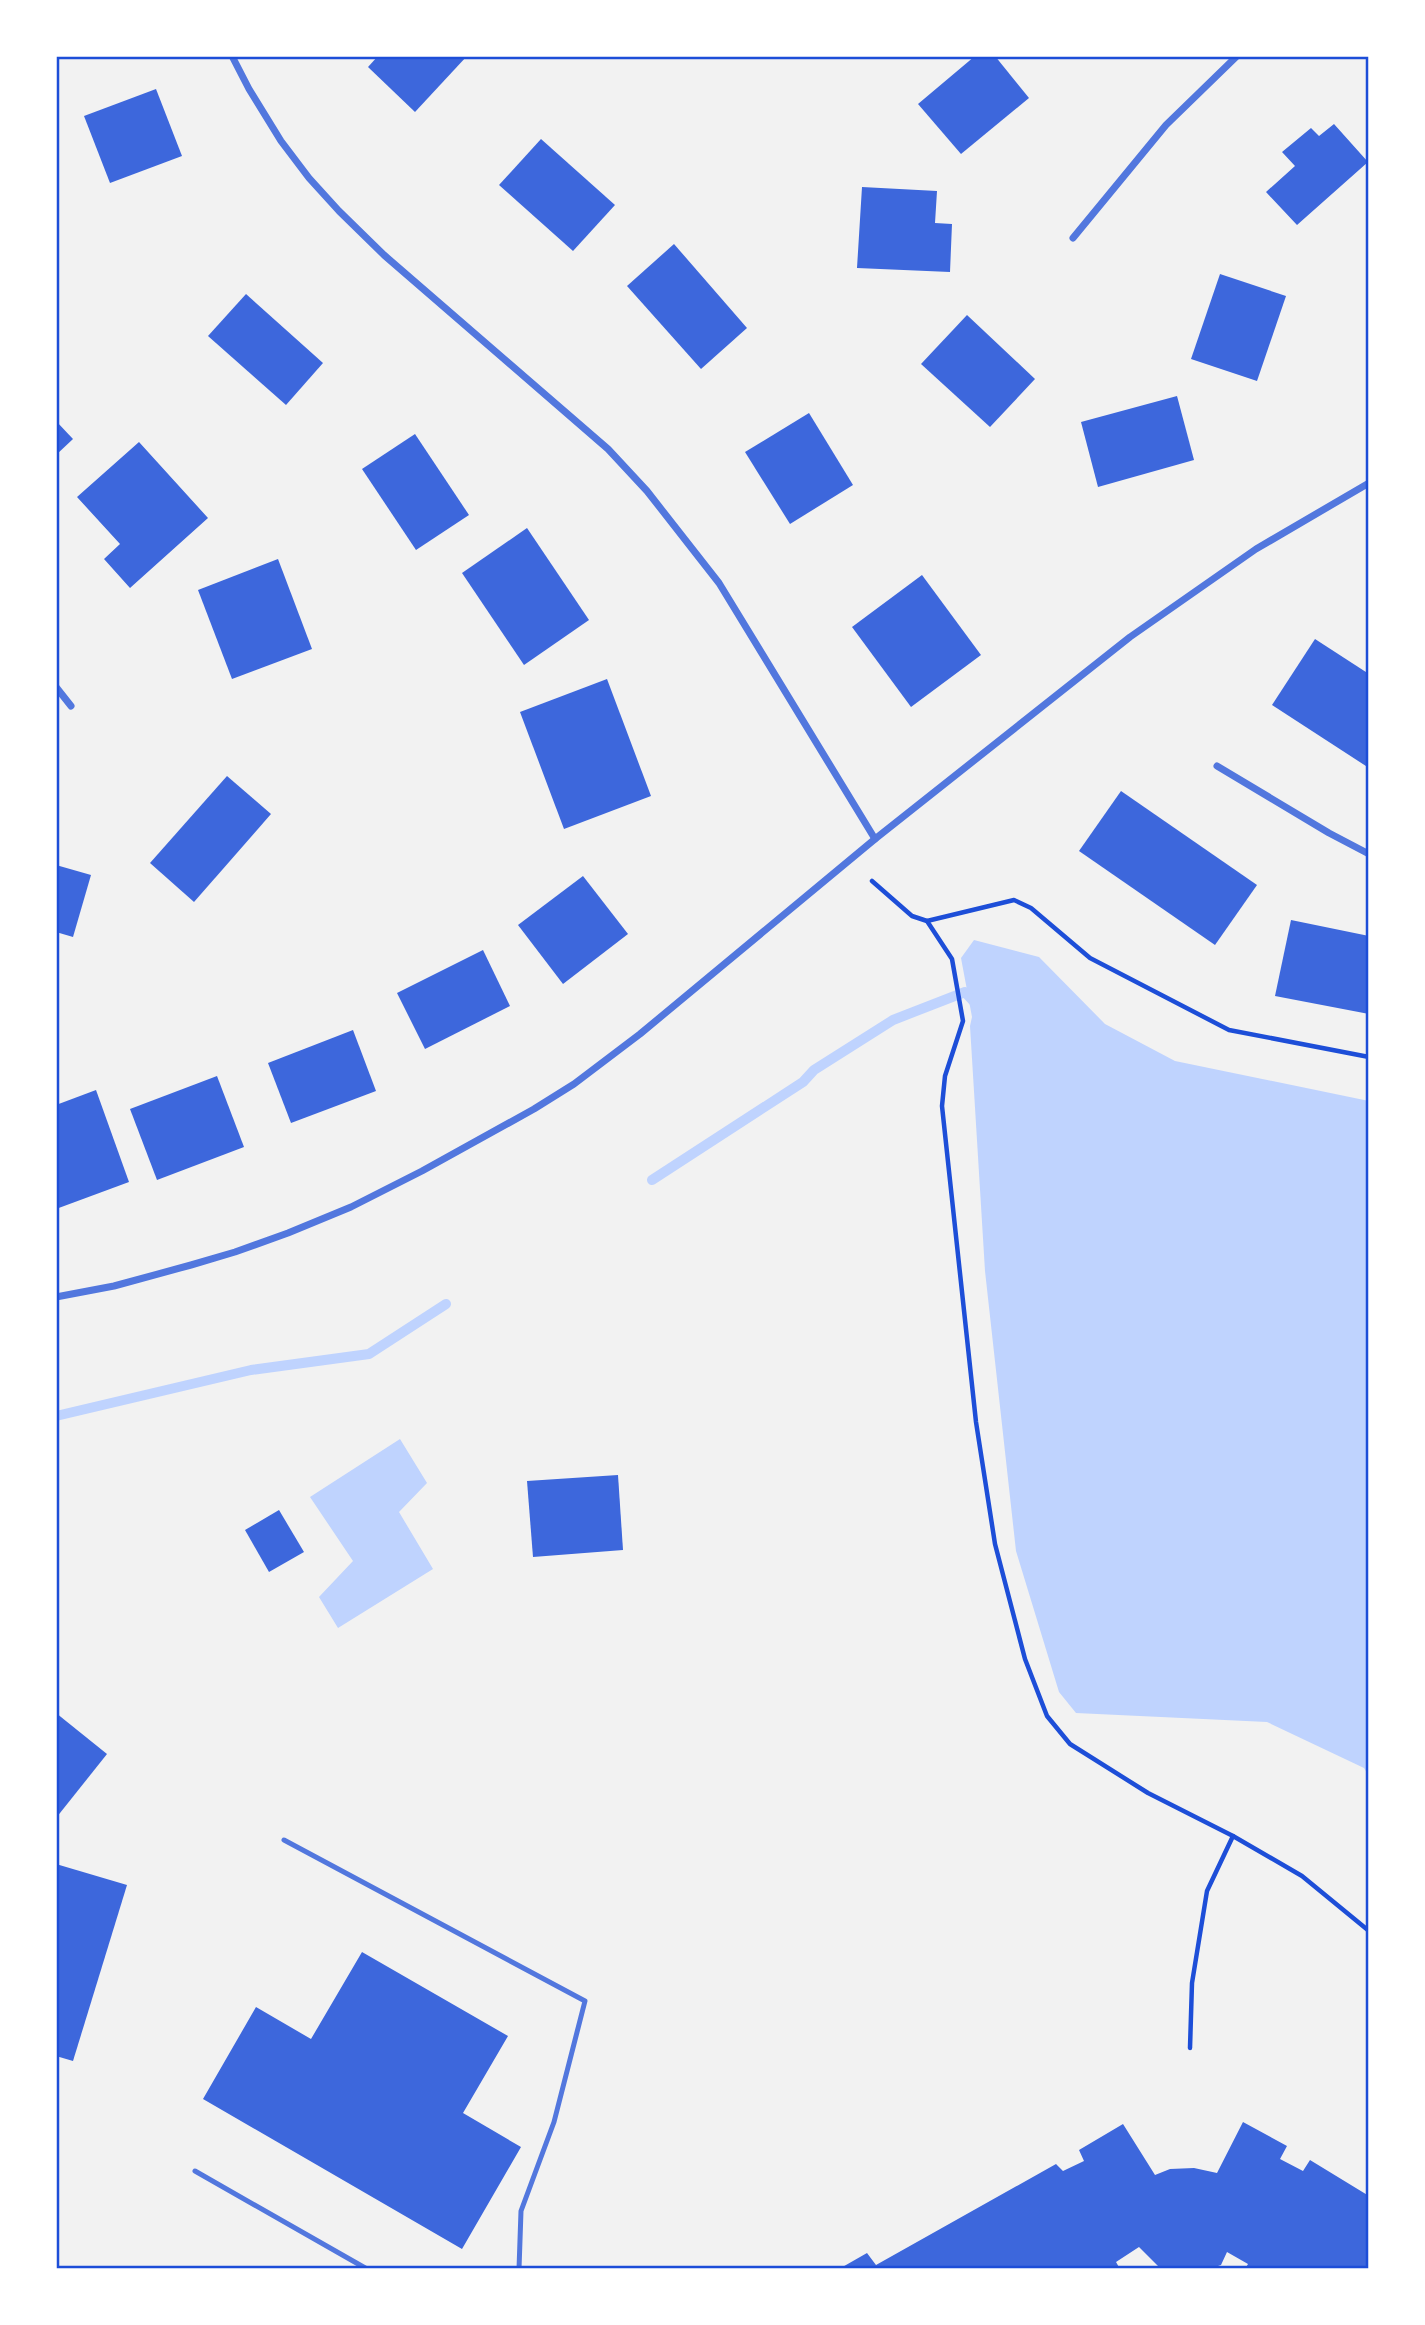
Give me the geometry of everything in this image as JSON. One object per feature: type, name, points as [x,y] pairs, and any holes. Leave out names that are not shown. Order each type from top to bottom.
[{"type":"street","points":[[232,56],[248,89],[281,141],[339,211],[384,255],[608,449],[647,491],[719,583],[875,839]]},
{"type":"street","points":[[1073,238],[1166,125],[1237,56]]},
{"type":"street","points":[[56,1297],[114,1286],[235,1252],[288,1233],[351,1207],[534,1109],[574,1084],[640,1034],[875,839],[1130,637],[1256,549],[1369,483]]},
{"type":"street","points":[[56,687],[71,706]]},
{"type":"street","points":[[1217,766],[1369,854]]},
{"type":"lane","points":[[284,1840],[585,2001],[554,2122],[521,2211],[519,2269]]},
{"type":"lane","points":[[195,2171],[368,2269]]},
{"type":"path","points":[[872,881],[912,916],[927,921],[1014,900],[1031,908],[1090,958],[1229,1030],[1369,1057]]},
{"type":"path","points":[[927,921],[952,959],[963,1021],[945,1076],[942,1106],[976,1422],[995,1544],[1025,1659],[1047,1716],[1070,1744],[1148,1793],[1233,1836],[1302,1876],[1369,1931]]},
{"type":"path","points":[[1191,2048],[1192,1983],[1207,1891],[1233,1836]]},
{"type":"water","points":[[974,940],[1039,957],[1105,1024],[1175,1061],[1369,1101],[1369,1776],[1364,1768],[1267,1722],[1076,1713],[1059,1692],[1016,1551],[985,1271],[970,1026],[972,1017],[961,958]]},
{"type":"water","points":[[400,1439],[427,1483],[399,1512],[433,1569],[338,1628],[319,1597],[353,1561],[310,1497]]},
{"type":"building","points":[[378,56],[467,56],[415,112],[368,67]]},
{"type":"building","points":[[975,56],[995,56],[1029,98],[961,154],[918,104]]},
{"type":"building","points":[[156,89],[182,156],[110,183],[84,116]]},
{"type":"building","points":[[1334,124],[1368,162],[1297,225],[1266,192],[1295,166],[1282,152],[1311,128],[1319,136]]},
{"type":"building","points":[[541,139],[615,205],[573,251],[499,185]]},
{"type":"building","points":[[862,187],[937,191],[935,223],[952,224],[950,272],[857,268]]},
{"type":"building","points":[[674,244],[747,328],[701,369],[627,286]]},
{"type":"building","points":[[1220,274],[1286,296],[1257,381],[1191,359]]},
{"type":"building","points":[[246,294],[323,363],[286,405],[208,336]]},
{"type":"building","points":[[967,315],[1035,379],[990,427],[921,364]]},
{"type":"building","points":[[1177,396],[1194,460],[1098,487],[1081,422]]},
{"type":"building","points":[[809,413],[853,485],[790,524],[745,452]]},
{"type":"building","points":[[56,421],[73,439],[56,455]]},
{"type":"building","points":[[415,434],[469,515],[416,550],[362,469]]},
{"type":"building","points":[[139,442],[208,518],[130,588],[104,559],[120,544],[77,497]]},
{"type":"building","points":[[527,528],[589,620],[524,665],[462,573]]},
{"type":"building","points":[[278,559],[312,649],[232,679],[198,590]]},
{"type":"building","points":[[922,575],[981,655],[911,707],[852,627]]},
{"type":"building","points":[[1315,639],[1369,674],[1369,768],[1272,705]]},
{"type":"building","points":[[607,679],[651,796],[564,829],[520,712]]},
{"type":"building","points":[[227,776],[271,814],[194,902],[150,863]]},
{"type":"building","points":[[1121,791],[1257,885],[1215,945],[1079,851]]},
{"type":"building","points":[[56,865],[91,875],[73,937],[56,932]]},
{"type":"building","points":[[583,876],[628,934],[563,984],[518,925]]},
{"type":"building","points":[[1291,920],[1369,936],[1369,1014],[1275,996]]},
{"type":"building","points":[[483,950],[510,1006],[425,1049],[397,993]]},
{"type":"building","points":[[353,1030],[376,1091],[291,1123],[268,1063]]},
{"type":"building","points":[[217,1076],[244,1147],[157,1180],[130,1109]]},
{"type":"building","points":[[96,1090],[129,1182],[56,1209],[56,1105]]},
{"type":"building","points":[[618,1475],[623,1550],[533,1557],[527,1481]]},
{"type":"building","points":[[279,1510],[304,1552],[269,1572],[245,1530]]},
{"type":"building","points":[[56,1713],[107,1754],[56,1818]]},
{"type":"building","points":[[56,1864],[127,1885],[73,2061],[56,2056]]},
{"type":"building","points":[[362,1952],[508,2036],[463,2113],[521,2147],[462,2249],[203,2099],[256,2007],[311,2039]]},
{"type":"building","points":[[1243,2122],[1287,2146],[1280,2159],[1303,2171],[1310,2160],[1369,2196],[1369,2269],[1245,2269],[1248,2264],[1227,2252],[1221,2265],[1209,2269],[1161,2269],[1139,2247],[1116,2262],[1120,2269],[839,2269],[867,2253],[876,2265],[1056,2164],[1063,2171],[1084,2161],[1079,2150],[1123,2124],[1155,2175],[1170,2169],[1194,2168],[1217,2173]]},
{"type":"waterway","points":[[652,1180],[893,1020],[965,992],[977,1005]]},
{"type":"waterway","points":[[56,1416],[251,1370],[369,1354],[446,1304]]}]
